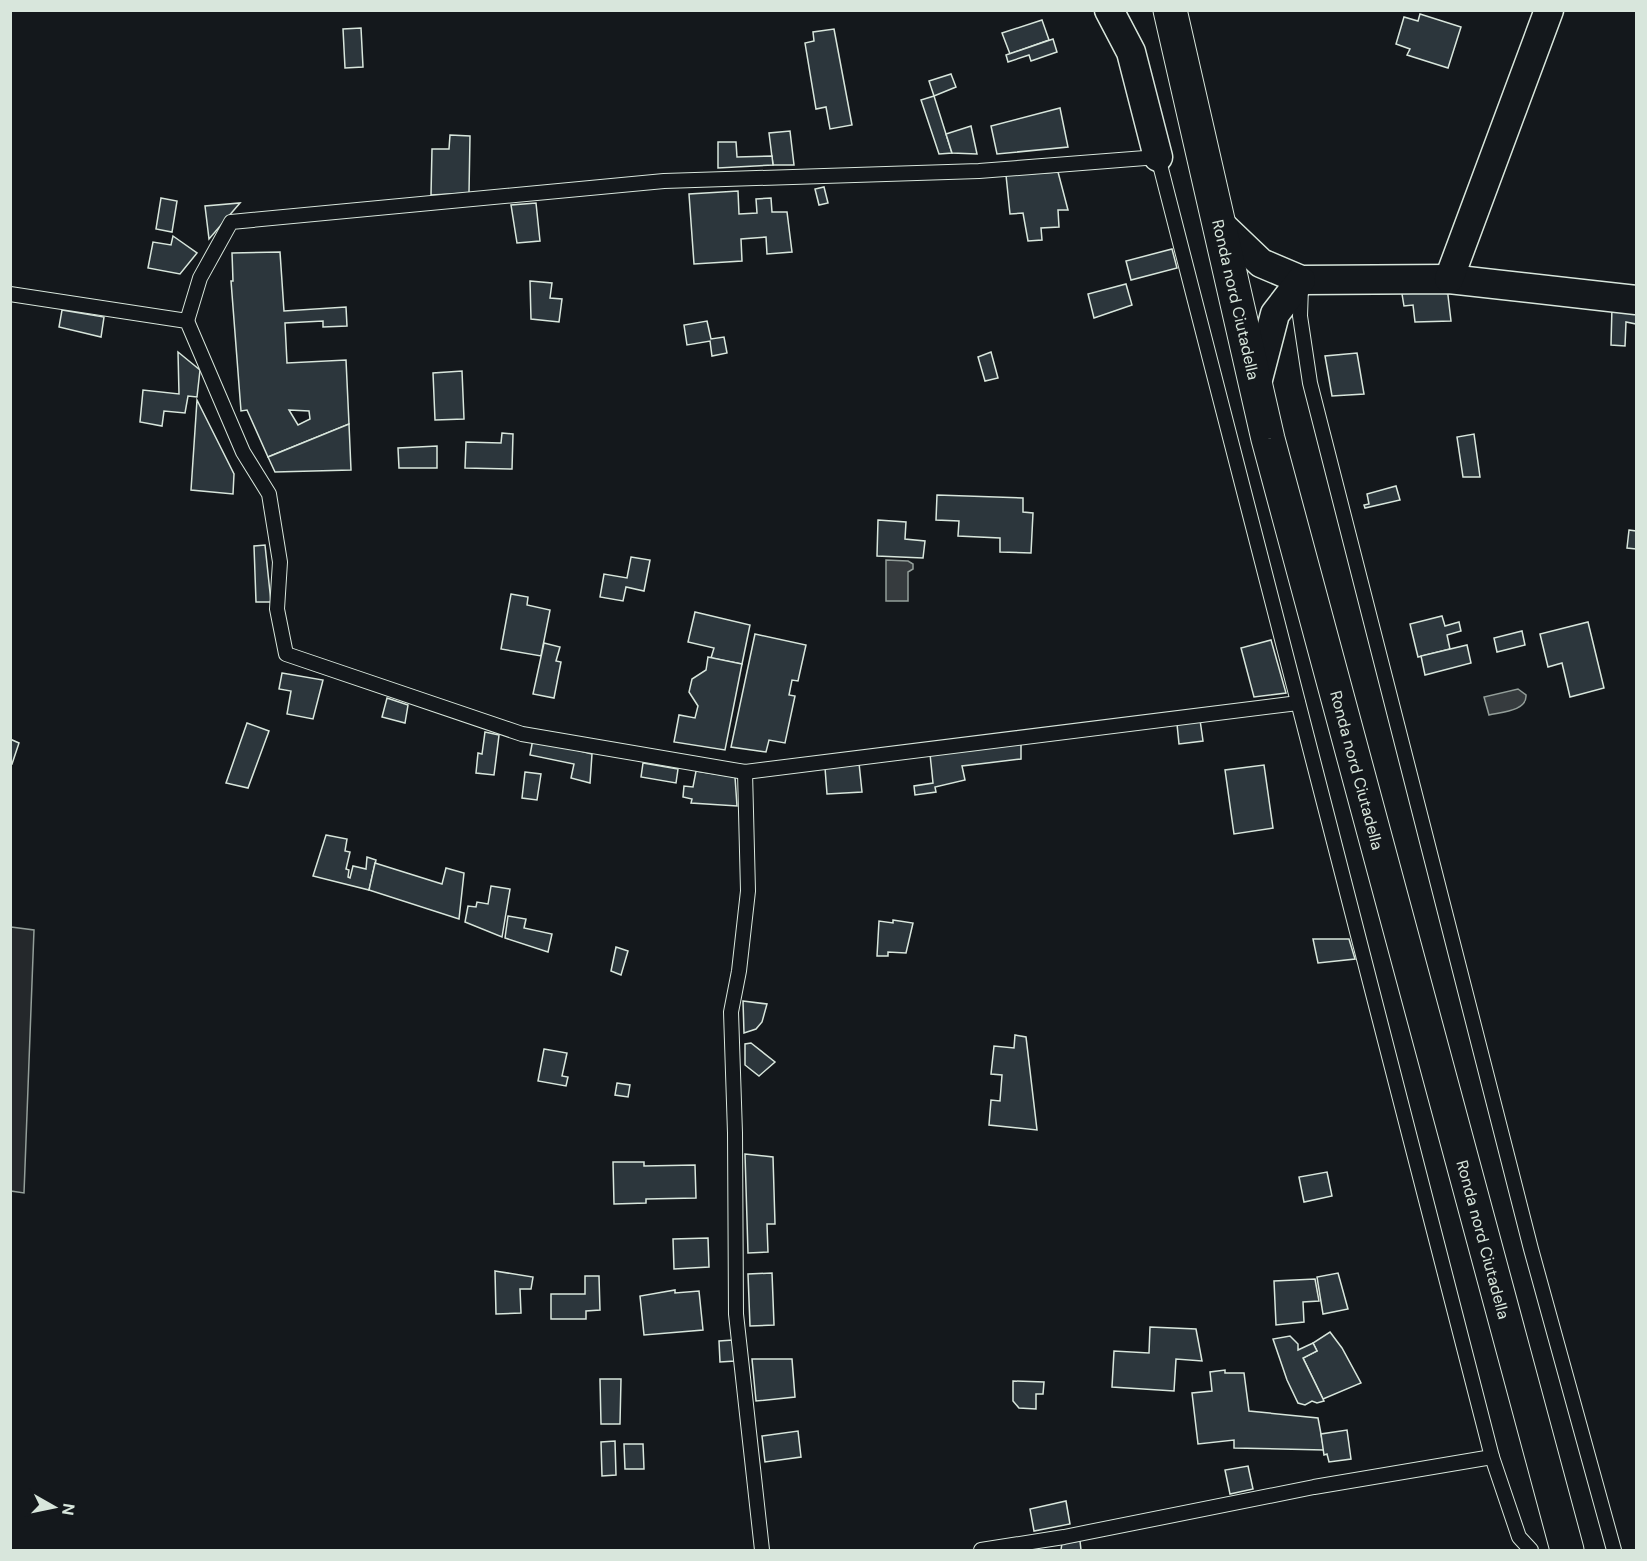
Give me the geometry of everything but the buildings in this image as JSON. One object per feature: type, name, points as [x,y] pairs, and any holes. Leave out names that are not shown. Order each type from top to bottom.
[{"type":"main road","name":"Ronda nord Ciutadella","points":[[1170,10],[1256,387],[1563,1543]]},
{"type":"street","points":[[1109,10],[1131,52],[1158,157]]},
{"type":"street","points":[[1449,279],[1549,10]]},
{"type":"street","points":[[1218,221],[1261,262],[1301,280],[1449,279],[1636,300]]},
{"type":"street","points":[[1256,387],[1275,314],[1301,280]]},
{"type":"lane","points":[[1298,703],[745,772],[522,734],[286,654],[277,609],[280,562],[269,494],[243,452],[186,321],[200,278],[231,222],[664,181],[979,171],[1158,157],[1492,1457],[1520,1537],[1531,1551]]},
{"type":"lane","points":[[1301,280],[1300,316],[1310,383],[1528,1238],[1614,1551]]},
{"type":"lane","points":[[10,294],[186,321]]},
{"type":"lane","points":[[745,772],[748,891],[739,971],[731,1012],[735,1133],[735,1314],[762,1551]]},
{"type":"lane","points":[[981,1551],[1075,1535],[1314,1487],[1492,1457]]},
{"type":"shaded area","points":[[886,560],[908,561],[913,564],[913,569],[908,572],[908,601],[886,601]]},
{"type":"shaded area","points":[[1518,689],[1526,695],[1518,708],[1489,715],[1484,697]]},
{"type":"shaded area","points":[[11,927],[34,930],[24,1193],[11,1191]]}]
